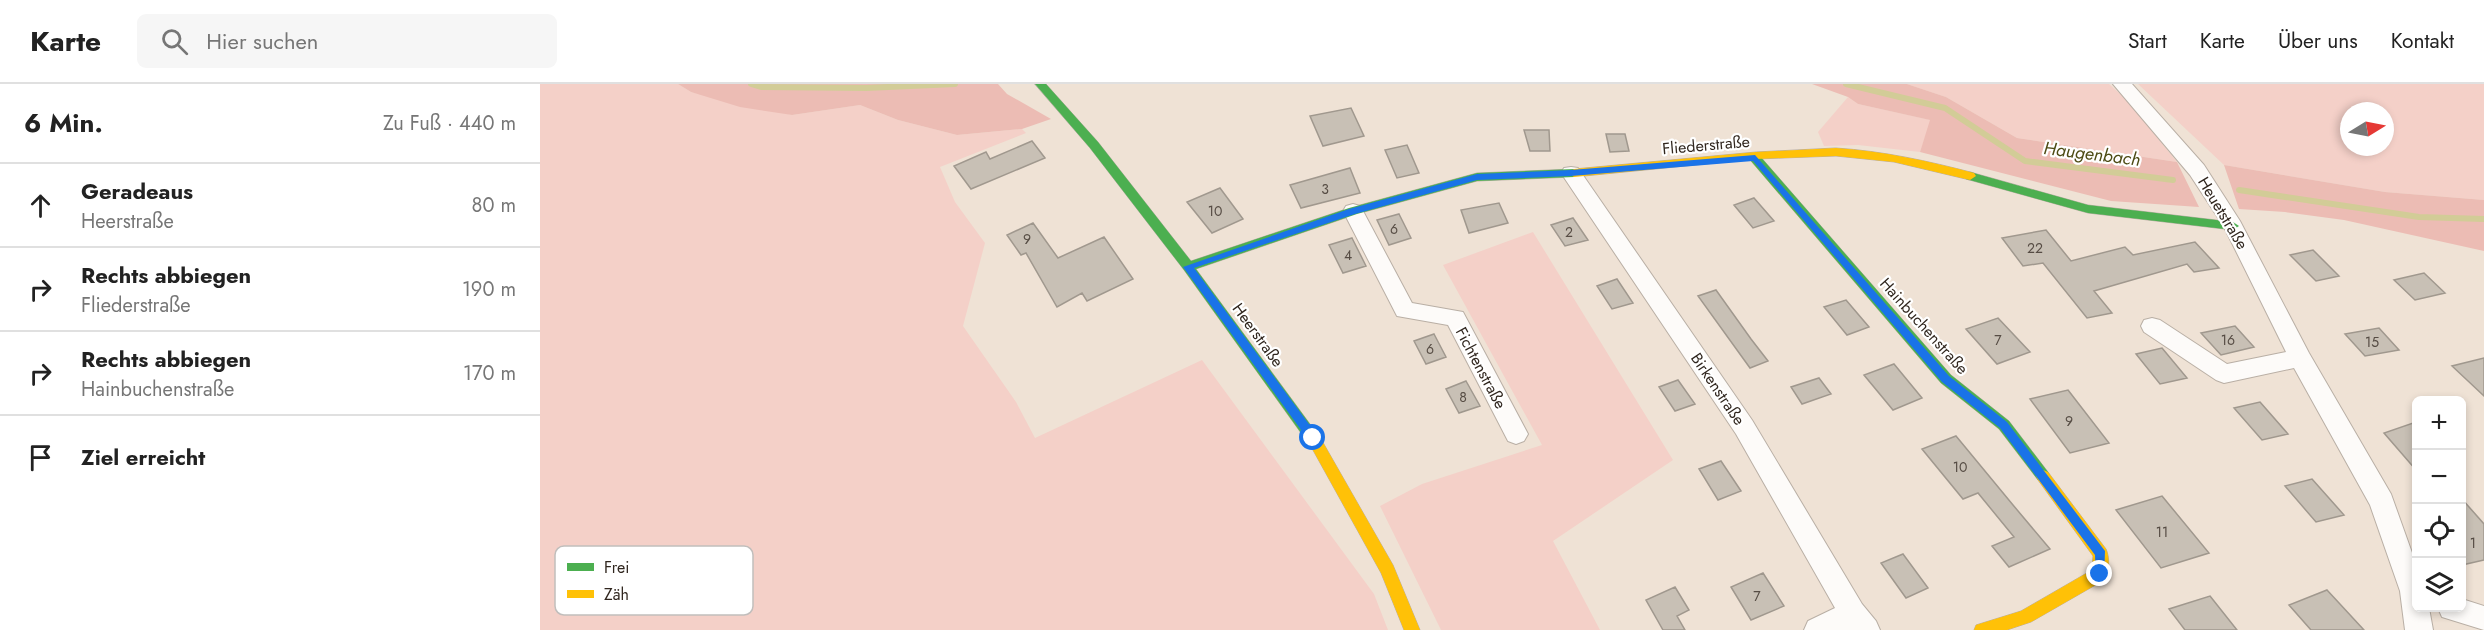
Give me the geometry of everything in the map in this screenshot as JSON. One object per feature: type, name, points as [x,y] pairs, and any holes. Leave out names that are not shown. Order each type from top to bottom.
[{"type":"street","name":"Heerstraße","points":[[1040,84],[1094,145],[1188,267],[1313,438],[1387,570],[1412,630]]},
{"type":"street","name":"Heuetstraße","points":[[2122,84],[2197,170],[2233,226],[2300,358],[2382,502],[2412,584]]},
{"type":"street","name":"Fliederstraße","points":[[1188,267],[1353,212],[1477,177],[1571,173],[1818,152],[1874,156],[1928,164],[2088,209],[2233,226]]},
{"type":"street","name":"Hainbuchenstraße","points":[[1755,158],[1946,379],[2004,425],[2101,554],[2100,574],[2025,617],[1982,630]]},
{"type":"street","name":"Birkenstraße","points":[[1571,173],[1744,427],[1859,622]]},
{"type":"street","name":"Fichtenstraße","points":[[1353,212],[1405,310],[1455,318],[1516,434]]},
{"type":"street","points":[[2152,326],[2224,374],[2300,358]]},
{"type":"street","name":"Heuetstraße","points":[[2417,612],[2419,630]]},
{"type":"street","points":[[2463,612],[2484,619]]},
{"type":"street","points":[[1818,630],[1859,622]]},
{"type":"shaded area","points":[[540,84],[678,84],[691,92],[792,115],[860,105],[898,120],[957,135],[1022,129],[1026,133],[940,167],[955,202],[985,243],[963,326],[1016,402],[1035,438],[1202,360],[1374,594],[1388,630],[540,630]]},
{"type":"shaded area","points":[[678,84],[998,84],[1007,94],[1051,119],[1022,129],[957,135],[898,120],[860,105],[792,115],[740,107],[691,92]]},
{"type":"shaded area","points":[[1812,84],[1907,84],[1946,97],[2017,138],[2177,162],[2199,207],[2111,201],[1920,152],[1930,120],[1858,104],[1848,97]]},
{"type":"shaded area","points":[[1907,84],[2109,84],[2127,100],[2177,162],[2017,138],[1946,97]]},
{"type":"shaded area","points":[[2138,84],[2484,84],[2484,200],[2385,192],[2224,165]]},
{"type":"shaded area","points":[[1848,97],[1858,104],[1931,120],[1920,152],[1858,145],[1824,146],[1818,132]]},
{"type":"shaded area","points":[[2224,165],[2385,192],[2484,200],[2484,251],[2344,220],[2285,212],[2239,209]]},
{"type":"shaded area","points":[[1533,232],[1673,460],[1553,541],[1600,630],[1441,630],[1380,506],[1422,484],[1542,445],[1443,265]]},
{"type":"building","points":[[1351,108],[1364,136],[1323,146],[1310,116]]},
{"type":"building","points":[[1524,130],[1549,130],[1550,151],[1530,151]]},
{"type":"building","points":[[1606,134],[1625,134],[1629,151],[1610,152]]},
{"type":"building","points":[[1032,141],[1045,158],[971,189],[954,166],[986,152],[990,159]]},
{"type":"building","points":[[1407,145],[1419,173],[1397,178],[1385,150]]},
{"type":"building","points":[[1350,168],[1360,193],[1301,208],[1290,185]]},
{"type":"building","points":[[1220,188],[1243,219],[1212,233],[1187,202]]},
{"type":"building","points":[[1754,198],[1774,221],[1753,228],[1734,205]]},
{"type":"building","points":[[1499,203],[1508,223],[1469,233],[1461,210]]},
{"type":"building","points":[[1399,214],[1411,238],[1389,245],[1377,220]]},
{"type":"building","points":[[1573,218],[1588,240],[1565,246],[1551,225]]},
{"type":"building","points":[[1033,223],[1058,258],[1104,237],[1133,279],[1087,301],[1082,293],[1057,307],[1026,253],[1021,255],[1007,235]]},
{"type":"building","points":[[2046,230],[2071,261],[2125,247],[2133,255],[2195,242],[2219,268],[2194,272],[2187,264],[2094,291],[2112,313],[2087,318],[2043,263],[2023,266],[2002,238]]},
{"type":"building","points":[[1352,238],[1366,266],[1343,273],[1329,245]]},
{"type":"building","points":[[2313,250],[2339,276],[2316,281],[2290,255]]},
{"type":"building","points":[[2424,273],[2445,293],[2415,300],[2394,280]]},
{"type":"building","points":[[1617,279],[1633,303],[1612,309],[1597,286]]},
{"type":"building","points":[[1716,290],[1768,361],[1750,368],[1698,296]]},
{"type":"building","points":[[1846,300],[1869,327],[1847,335],[1824,307]]},
{"type":"building","points":[[1998,318],[2030,352],[1997,364],[1966,329]]},
{"type":"building","points":[[2235,326],[2254,347],[2221,355],[2201,333]]},
{"type":"building","points":[[2379,328],[2399,350],[2365,356],[2345,334]]},
{"type":"building","points":[[1434,334],[1446,357],[1426,364],[1414,341]]},
{"type":"building","points":[[2162,348],[2187,378],[2160,384],[2136,354]]},
{"type":"building","points":[[2484,358],[2484,396],[2452,366]]},
{"type":"building","points":[[1894,364],[1922,398],[1893,410],[1864,375]]},
{"type":"building","points":[[1819,378],[1831,394],[1802,404],[1791,387]]},
{"type":"building","points":[[1678,380],[1695,404],[1675,411],[1659,387]]},
{"type":"building","points":[[1466,381],[1480,406],[1459,413],[1446,389]]},
{"type":"building","points":[[2068,390],[2109,443],[2070,453],[2030,399]]},
{"type":"building","points":[[2260,402],[2288,434],[2262,440],[2234,408]]},
{"type":"building","points":[[2412,423],[2412,465],[2384,433]]},
{"type":"building","points":[[1956,436],[2050,549],[2009,567],[1992,546],[2014,537],[1978,493],[1963,499],[1922,449]]},
{"type":"building","points":[[1721,461],[1741,491],[1718,500],[1699,469]]},
{"type":"building","points":[[2312,479],[2344,515],[2316,522],[2285,486]]},
{"type":"building","points":[[2162,496],[2209,553],[2161,568],[2116,510]]},
{"type":"building","points":[[2466,504],[2484,524],[2484,560],[2466,564]]},
{"type":"building","points":[[1903,554],[1928,588],[1906,598],[1881,563]]},
{"type":"building","points":[[1763,573],[1784,606],[1751,620],[1731,587]]},
{"type":"building","points":[[1675,587],[1689,610],[1677,616],[1685,630],[1663,630],[1646,600]]},
{"type":"building","points":[[2327,590],[2364,630],[2311,630],[2289,605]]},
{"type":"building","points":[[2210,596],[2237,630],[2185,630],[2169,609]]},
{"type":"waterway","name":"Haugenbach","points":[[751,84],[761,87],[866,88],[955,84]]},
{"type":"waterway","name":"Haugenbach","points":[[1846,84],[1945,108],[2025,161],[2173,180]]},
{"type":"waterway","name":"Haugenbach","points":[[2239,190],[2419,217],[2484,219]]},
{"type":"traffic: fast","points":[[1040,84],[1094,145],[1188,267],[1316,443]]},
{"type":"traffic: fast","points":[[1755,158],[1946,379],[2004,425],[2043,476]]},
{"type":"traffic: fast","points":[[1188,267],[1353,211],[1477,177],[1574,173]]},
{"type":"traffic: fast","points":[[1970,176],[2088,209],[2233,226]]},
{"type":"traffic: slow","points":[[1574,173],[1756,156],[1836,152],[1894,158],[1970,176]]},
{"type":"traffic: slow","points":[[1316,443],[1387,570],[1412,630]]},
{"type":"traffic: slow","points":[[1982,630],[2025,617],[2100,574],[2101,554],[2043,476]]},
{"type":"route","points":[[1313,438],[1188,267],[1353,212],[1477,177],[1571,173],[1755,158],[1946,379],[2004,425],[2101,554],[2100,574]]}]
